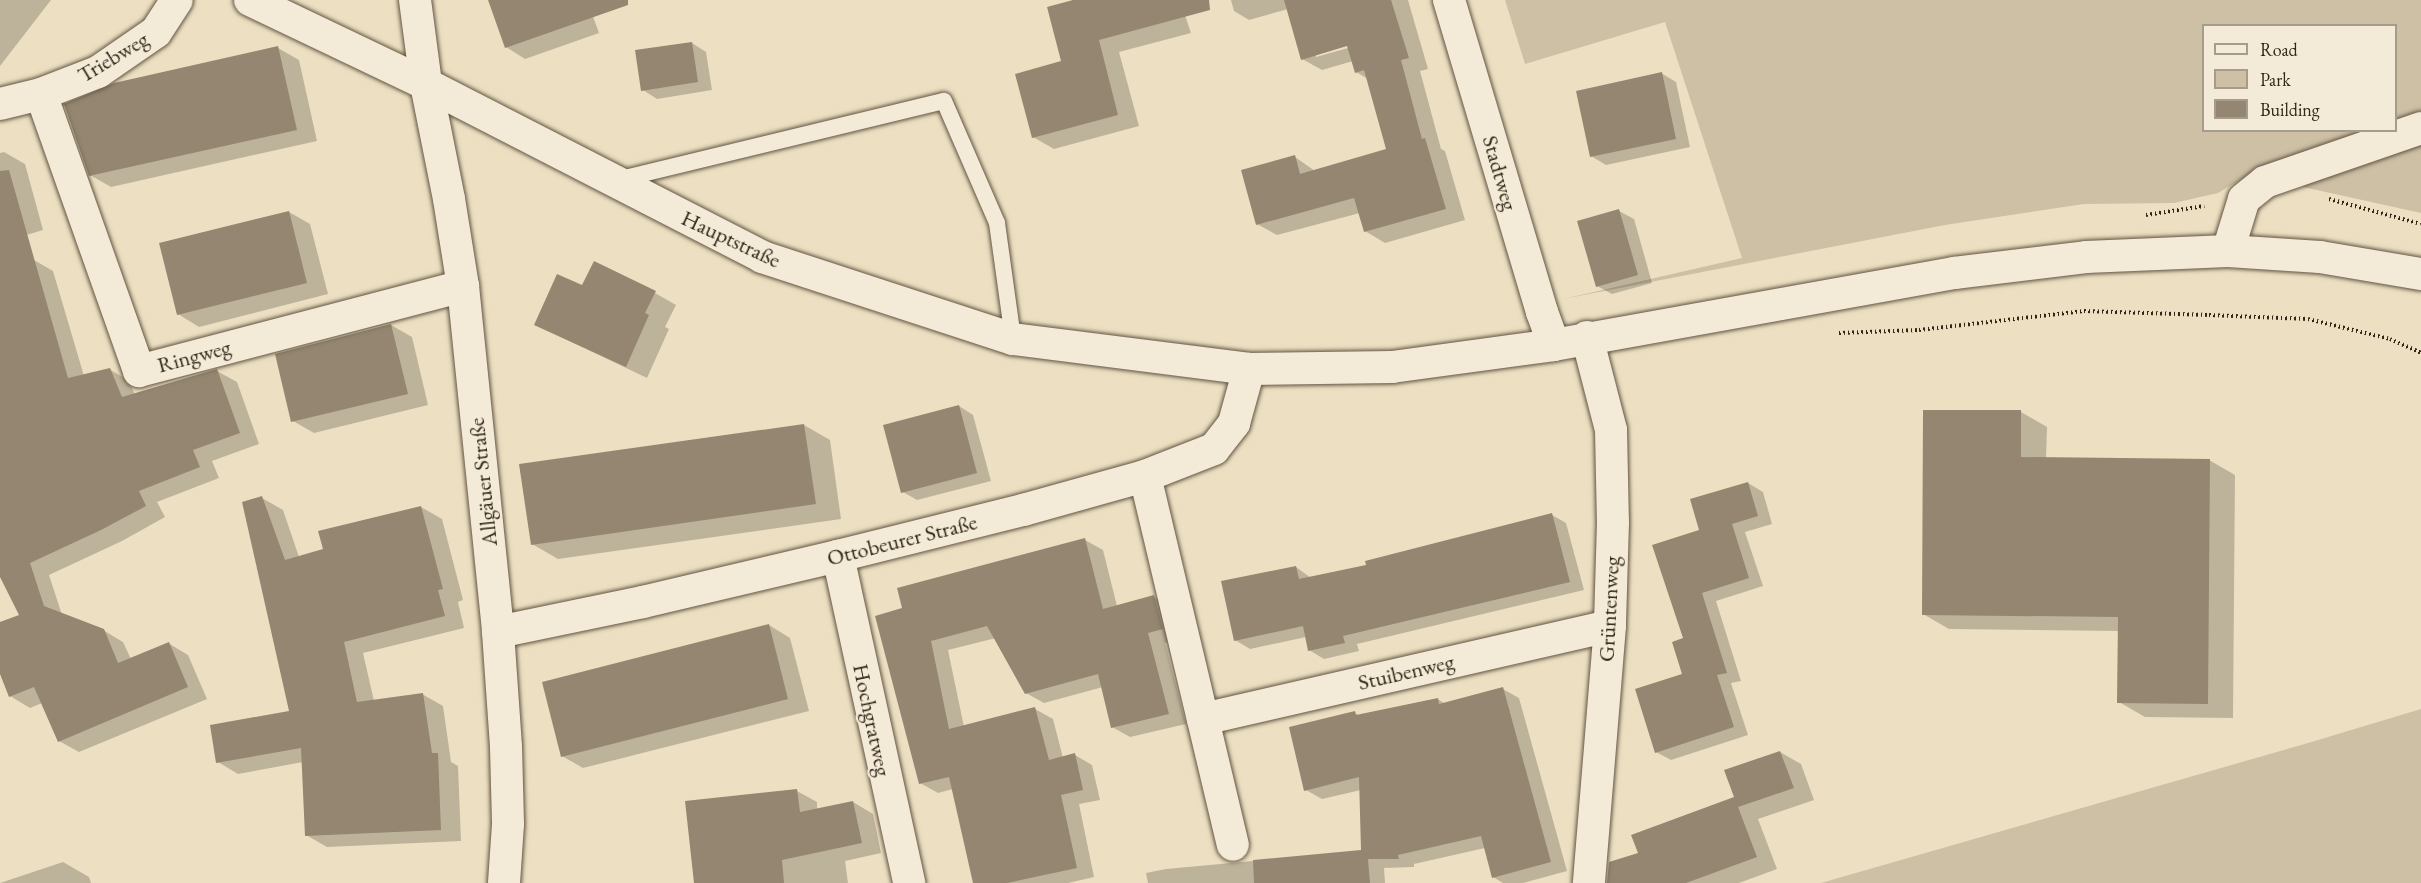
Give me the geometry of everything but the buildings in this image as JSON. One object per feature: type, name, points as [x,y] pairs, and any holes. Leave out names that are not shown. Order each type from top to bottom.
[{"type":"street","name":"Triebweg","points":[[0,104],[41,94],[98,72],[156,32],[177,0]]},
{"type":"street","name":"Hauptstraße","points":[[250,0],[426,84],[762,257],[1014,339],[1249,369],[1392,368],[1554,345],[1954,273],[2086,257],[2228,251],[2320,257],[2421,274]]},
{"type":"street","name":"Allgäuer Straße","points":[[415,0],[426,84],[449,199],[463,286],[498,633],[507,747],[508,824],[504,883]]},
{"type":"street","name":"Stadtweg","points":[[1449,0],[1542,312],[1554,345]]},
{"type":"street","name":"Ringweg","points":[[41,94],[139,371],[463,286]]},
{"type":"street","points":[[2228,251],[2244,199],[2265,182],[2421,128]]},
{"type":"street","name":"Grüntenweg","points":[[1587,338],[1611,430],[1613,522],[1610,626],[1589,883]]},
{"type":"street","name":"Ottobeurer Straße","points":[[498,633],[838,556],[1023,510],[1145,476],[1214,449],[1234,423],[1249,369]]},
{"type":"street","points":[[1145,476],[1233,845]]},
{"type":"street","name":"Hochgratweg","points":[[838,556],[909,883]]},
{"type":"street","name":"Stuibenweg","points":[[1203,719],[1610,626]]},
{"type":"lane","points":[[612,181],[944,100],[997,223],[1014,339]]},
{"type":"path","points":[[2326,199],[2421,224]]},
{"type":"path","points":[[1838,333],[1919,330],[2084,311],[2308,319],[2390,339],[2421,353]]},
{"type":"green space","points":[[1505,0],[2421,0],[2421,116],[2397,124],[2397,24],[2202,24],[2202,132],[2370,132],[2258,169],[2218,193],[2174,203],[2084,204],[1945,225],[1563,299],[1742,258],[1665,22],[1525,64]]},
{"type":"green space","points":[[2421,140],[2421,213],[2303,187],[2302,180]]},
{"type":"green space","points":[[2421,709],[2421,883],[1821,883],[2308,743]]}]
